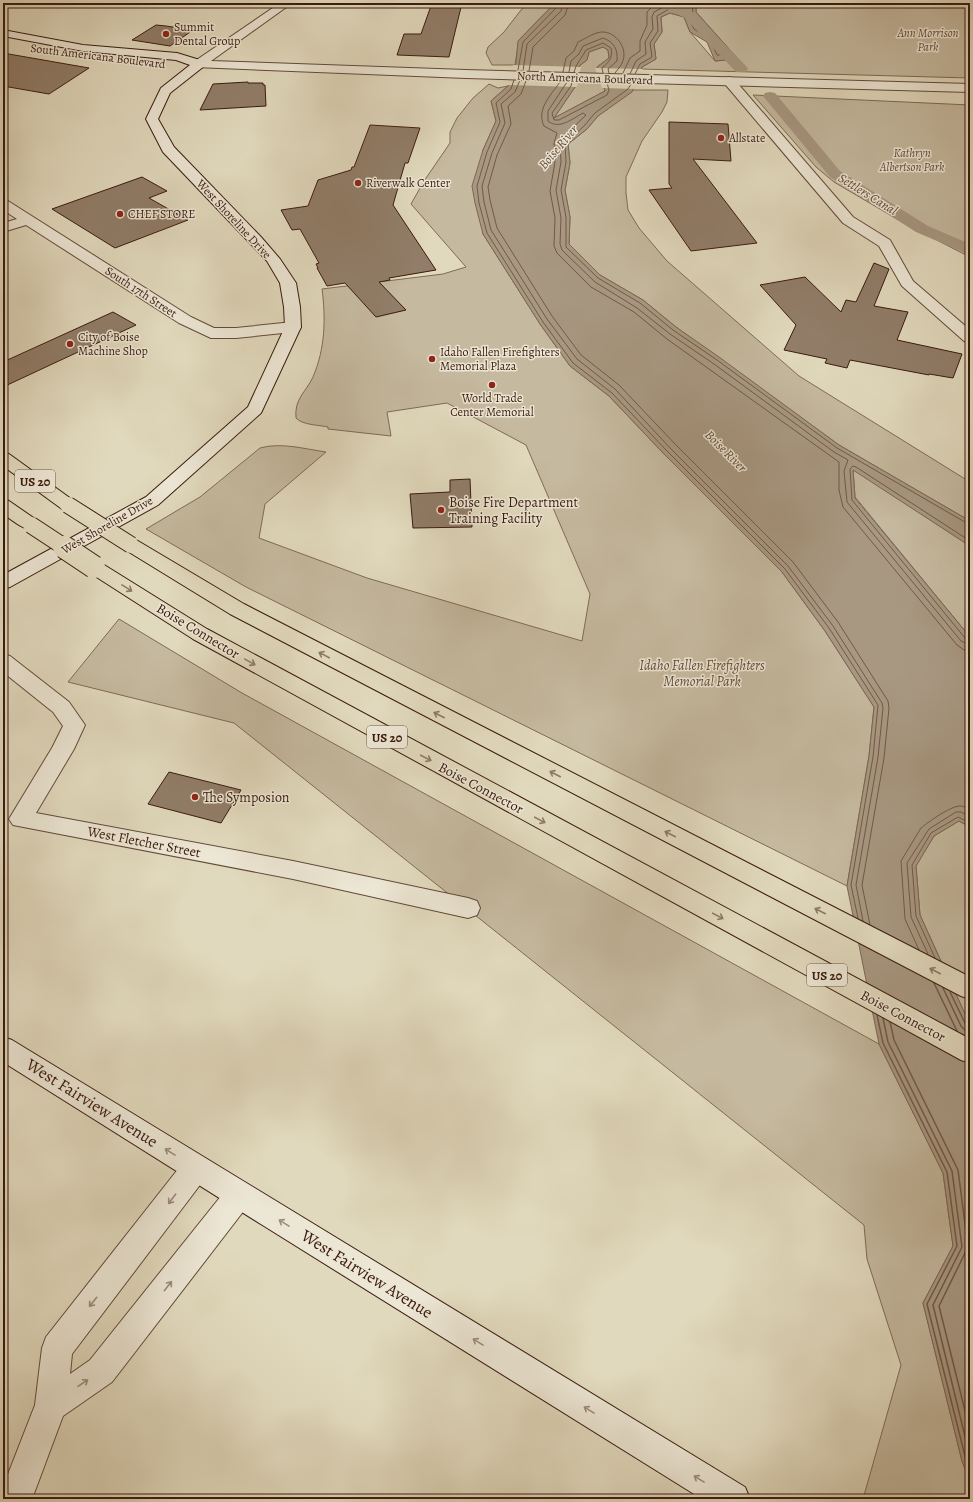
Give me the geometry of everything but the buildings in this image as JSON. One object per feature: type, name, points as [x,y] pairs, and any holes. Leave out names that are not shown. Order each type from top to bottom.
[{"type":"highway","name":"US 20","points":[[3,458],[68,505],[237,609],[970,989]]},
{"type":"highway","name":"Boise Connector","points":[[3,505],[31,526],[207,638],[970,1052]]},
{"type":"street","name":"West Shoreline Drive","points":[[3,583],[152,501],[255,409],[293,327],[292,307],[288,283],[273,259],[256,240],[168,149],[152,118],[165,91],[199,64],[287,3]]},
{"type":"street","name":"South Americana Boulevard","points":[[3,33],[63,45],[177,57],[199,64]]},
{"type":"street","name":"South Americana Boulevard","points":[[3,42],[75,55],[164,66],[199,64]]},
{"type":"street","name":"North Americana Boulevard","points":[[199,64],[484,75],[970,88]]},
{"type":"street","points":[[729,81],[848,220],[885,243],[907,283],[970,338]]},
{"type":"street","name":"South 17th Street","points":[[3,204],[185,320],[211,333],[236,333],[293,327]]},
{"type":"street","points":[[3,228],[28,220]]},
{"type":"street","name":"West Fletcher Street","points":[[3,661],[61,707],[74,725],[63,749],[21,819],[293,870],[468,908]]},
{"type":"street","name":"West Fairview Avenue","points":[[3,1048],[733,1499]]},
{"type":"street","points":[[15,1499],[51,1405],[57,1348],[196,1168]]},
{"type":"street","points":[[51,1405],[101,1371],[239,1195]]},
{"type":"green space","points":[[529,3],[555,3],[519,40],[515,65],[492,65],[486,53],[488,47],[504,32],[521,10]]},
{"type":"green space","name":"Ann Morrison Park","points":[[696,3],[970,3],[970,78],[641,69],[656,59],[654,44],[662,32],[661,17],[670,13],[684,17],[690,32],[715,61],[738,59],[696,12]]},
{"type":"green space","points":[[603,47],[608,50],[609,58],[597,67],[605,91],[554,118],[575,87],[579,66],[587,60],[589,52]]},
{"type":"green space","name":"Idaho Fallen Firefighters Memorial Park","points":[[489,84],[498,88],[508,86],[491,101],[496,121],[483,150],[483,234],[540,324],[570,366],[609,396],[665,455],[782,572],[825,631],[874,707],[869,756],[847,886],[246,587],[146,529],[200,497],[260,448],[268,446],[285,446],[326,452],[265,504],[259,538],[367,578],[582,641],[590,594],[526,445],[447,403],[387,412],[391,436],[328,429],[328,427],[302,422],[296,418],[297,406],[301,396],[313,377],[320,356],[324,334],[322,289],[443,274],[466,267],[411,204],[424,181],[450,143],[450,132],[457,118],[473,98]]},
{"type":"green space","points":[[633,90],[668,90],[667,102],[642,141],[626,177],[628,210],[639,228],[667,261],[799,376],[970,482],[970,521],[839,445],[676,327],[643,300],[600,275],[569,244],[570,217],[565,190],[570,163],[568,144],[587,129],[598,116]]},
{"type":"green space","name":"Kathryn Albertson Park","points":[[753,95],[970,105],[970,257],[907,225],[834,182],[816,167]]},
{"type":"green space","points":[[853,469],[970,546],[970,637],[855,497]]},
{"type":"green space","points":[[119,619],[242,693],[879,1044],[943,1173],[953,1246],[923,1303],[962,1461],[970,1481],[970,1499],[863,1499],[901,1365],[867,1259],[864,1225],[234,723],[68,682]]},
{"type":"green space","points":[[959,821],[970,827],[970,1025],[920,915],[916,866],[934,836]]},
{"type":"water","name":"Boise River","points":[[555,3],[696,3],[696,12],[738,59],[715,61],[707,42],[690,32],[684,17],[670,13],[661,17],[662,32],[654,44],[656,59],[642,67],[632,92],[598,116],[587,129],[568,144],[570,163],[565,190],[570,217],[569,244],[600,275],[643,300],[676,327],[839,445],[970,521],[970,546],[853,470],[855,498],[970,637],[970,827],[959,821],[934,836],[916,866],[920,915],[970,1025],[970,1481],[962,1461],[923,1303],[953,1246],[943,1173],[879,1044],[847,886],[869,756],[874,707],[825,631],[782,572],[665,455],[609,396],[570,366],[540,324],[483,234],[472,186],[483,150],[496,121],[491,101],[508,86],[516,63],[518,41]],"holes":[[[603,47],[608,50],[609,58],[597,67],[605,91],[554,118],[575,87],[579,66],[587,60],[589,52]]]},
{"type":"pier","points":[[513,65],[581,67],[577,87],[507,85]]},
{"type":"pier","points":[[595,68],[643,69],[635,89],[602,88]]},
{"type":"waterway","name":"Settlers Canal","points":[[665,3],[689,15],[741,69]]},
{"type":"waterway","name":"Settlers Canal","points":[[770,96],[835,174],[922,229],[970,250]]},
{"type":"place","name":"Summit Dental Group","points":[[166,34]]},
{"type":"place","name":"Allstate","points":[[721,138]]},
{"type":"place","name":"Riverwalk Center","points":[[358,183]]},
{"type":"place","name":"CHEF'STORE","points":[[120,214]]},
{"type":"place","name":"City of Boise Machine Shop","points":[[70,344]]},
{"type":"place","name":"Idaho Fallen Firefighters Memorial Plaza","points":[[432,359]]},
{"type":"place","name":"World Trade Center Memorial","points":[[492,385]]},
{"type":"place","name":"Boise Fire Department Training Facility","points":[[441,510]]},
{"type":"place","name":"The Symposion","points":[[195,797]]}]
